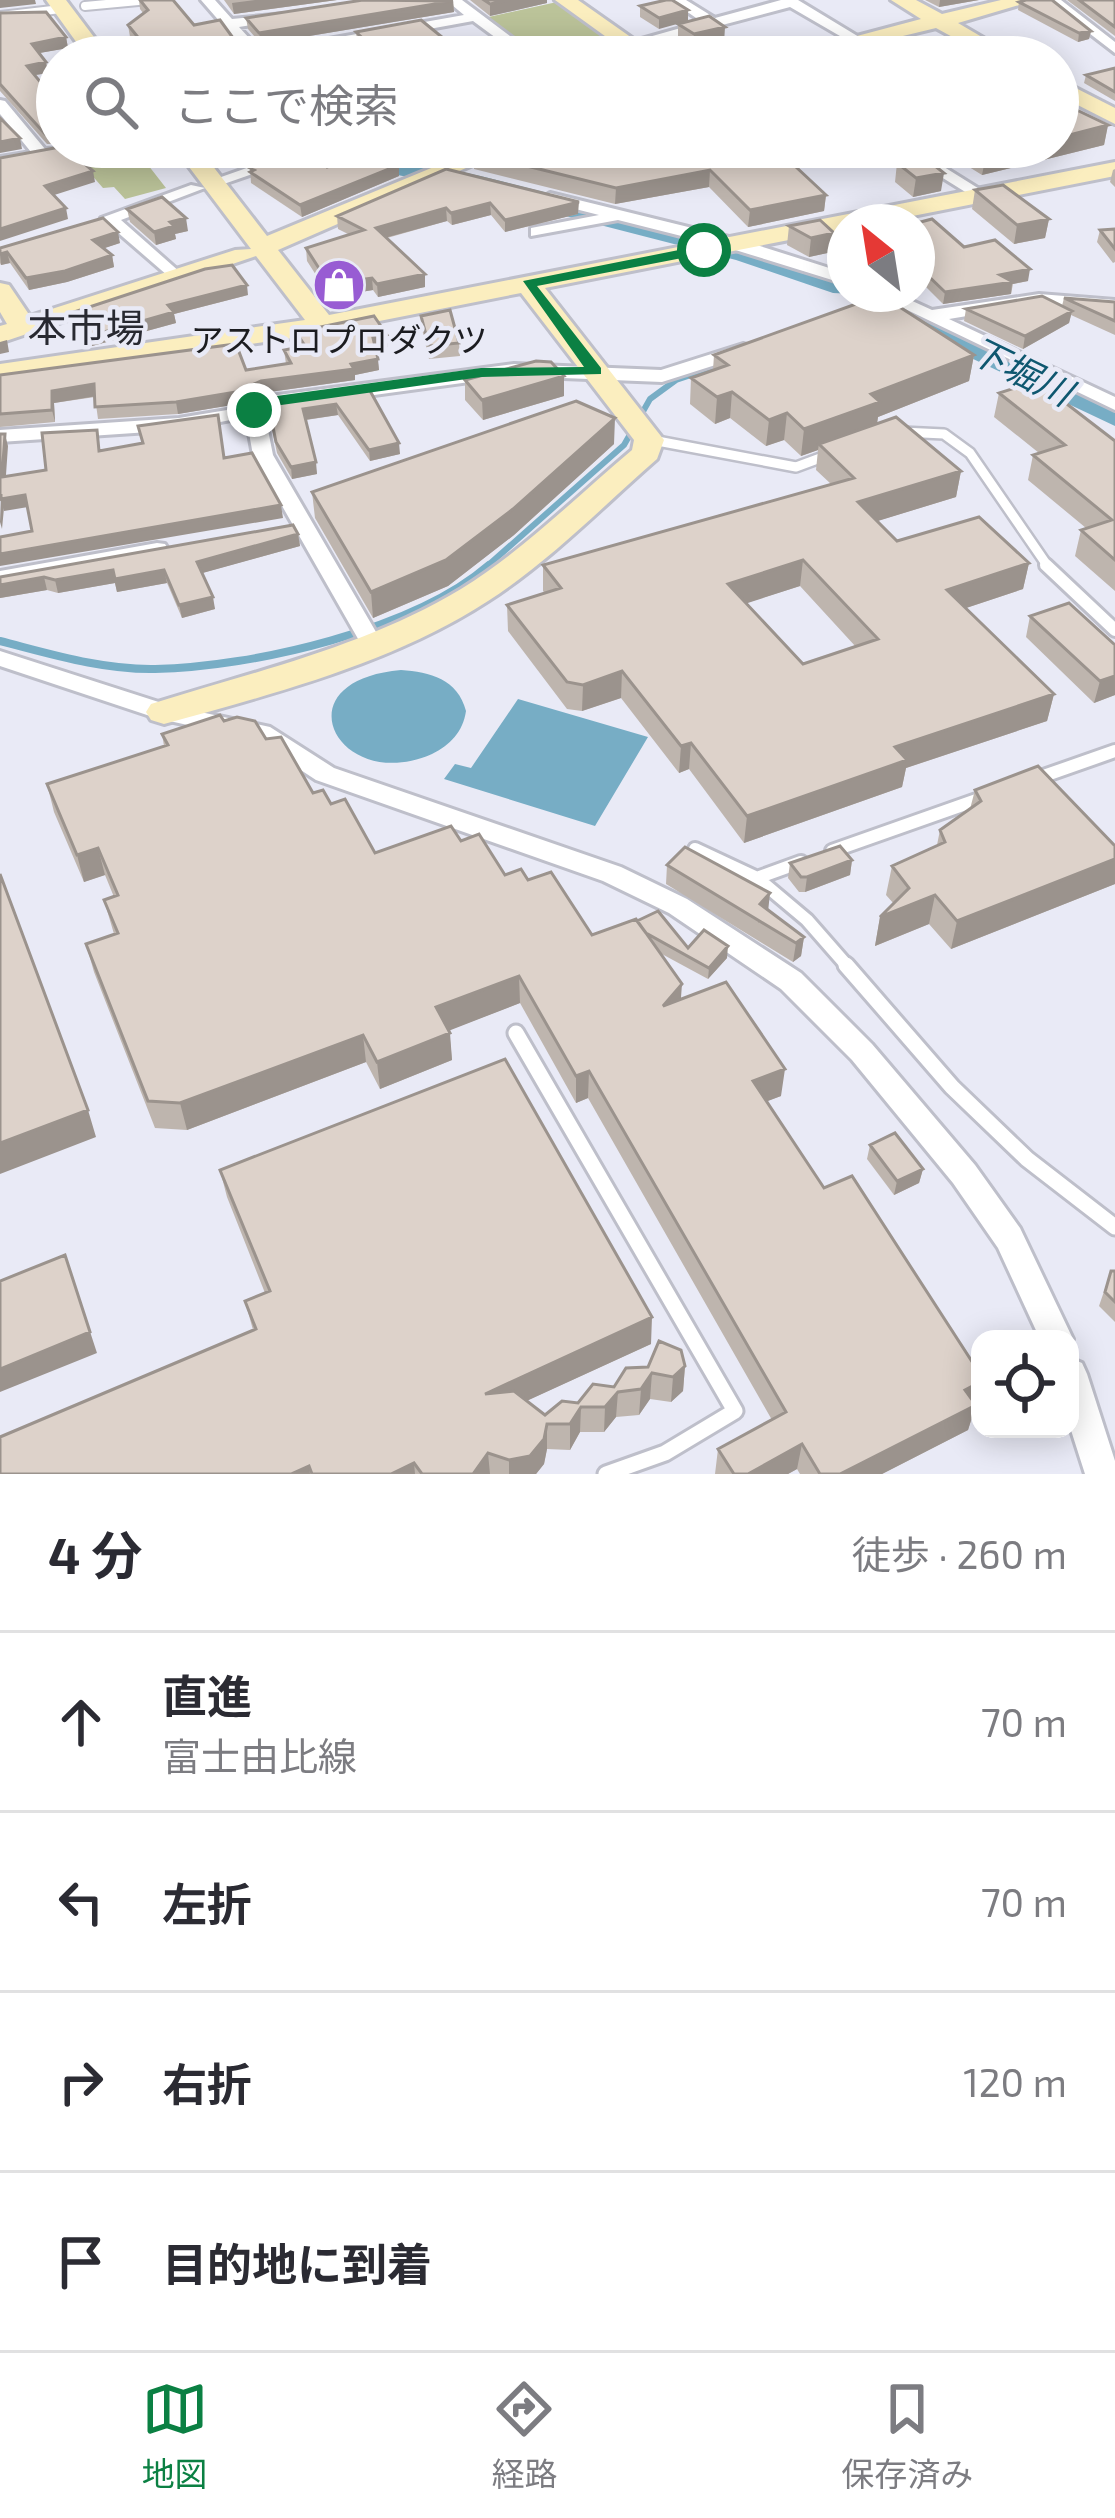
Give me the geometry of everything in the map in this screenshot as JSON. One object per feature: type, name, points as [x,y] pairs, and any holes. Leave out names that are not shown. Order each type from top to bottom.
[{"type":"street","points":[[208,0],[238,36]]},
{"type":"street","points":[[453,0],[499,36]]},
{"type":"street","points":[[565,0],[617,36]]},
{"type":"street","points":[[677,0],[712,22]]},
{"type":"street","points":[[902,0],[967,36]]},
{"type":"street","points":[[872,36],[1025,0]]},
{"type":"street","points":[[1053,0],[1115,49]]},
{"type":"street","points":[[659,36],[790,1],[850,36]]},
{"type":"street","points":[[71,4],[87,36]]},
{"type":"street","points":[[71,4],[102,36]]},
{"type":"street","points":[[227,24],[292,15]]},
{"type":"street","points":[[368,36],[476,17]]},
{"type":"street","points":[[1079,97],[1115,117]]},
{"type":"street","points":[[0,104],[36,148]]},
{"type":"street","points":[[0,162],[36,154]]},
{"type":"street","points":[[187,168],[308,327]]},
{"type":"street","points":[[196,168],[204,186]]},
{"type":"street","points":[[89,225],[259,168]]},
{"type":"street","points":[[0,291],[12,331],[254,251],[436,168]]},
{"type":"street","points":[[936,168],[981,195]]},
{"type":"street","points":[[0,372],[308,327],[1115,169]]},
{"type":"street","points":[[536,194],[735,244],[827,273]]},
{"type":"street","points":[[537,232],[621,216]]},
{"type":"street","points":[[109,218],[175,277]]},
{"type":"street","points":[[164,712],[481,591],[646,453],[640,429],[528,284]]},
{"type":"street","points":[[931,316],[1039,299],[1115,304]]},
{"type":"street","points":[[919,312],[1115,404]]},
{"type":"street","points":[[0,436],[123,429],[254,410],[262,403],[481,373],[596,371],[662,376],[767,341]]},
{"type":"street","points":[[254,410],[263,455],[290,527],[366,633]]},
{"type":"street","points":[[0,578],[190,544]]},
{"type":"street","points":[[0,658],[164,712],[262,733],[326,774],[612,874],[678,906],[791,981],[862,1052],[964,1174],[1009,1238],[1053,1330]]},
{"type":"street","points":[[1079,1402],[1102,1474]]},
{"type":"lane","points":[[0,16],[71,4],[149,0]]},
{"type":"lane","points":[[640,429],[796,466],[837,452]]},
{"type":"lane","points":[[878,439],[898,431],[944,434],[970,453],[1006,500],[1037,556],[1115,630]]},
{"type":"lane","points":[[1025,783],[1115,751]]},
{"type":"lane","points":[[757,878],[1003,790]]},
{"type":"lane","points":[[695,849],[757,878],[807,920],[952,1088],[1027,1160],[1115,1227]]},
{"type":"lane","points":[[516,1033],[735,1411],[665,1453],[606,1474]]},
{"type":"green space","points":[[557,2],[604,36],[510,36],[484,18]]},
{"type":"green space","points":[[86,168],[150,168],[166,188],[125,199],[114,187],[103,188]]},
{"type":"water","points":[[401,670],[432,675],[450,684],[466,711],[462,725],[455,737],[432,754],[399,763],[370,760],[349,748],[335,732],[332,712],[340,694],[363,678]]},
{"type":"water","points":[[518,699],[648,737],[595,826],[444,779],[455,764],[471,768]]},
{"type":"building","points":[[140,0],[173,0],[194,25],[220,20],[232,36],[137,36],[128,25],[148,10]]},
{"type":"building","points":[[363,0],[453,1],[259,33],[246,18]]},
{"type":"building","points":[[666,0],[688,10],[659,18],[640,6]]},
{"type":"building","points":[[1052,0],[1091,31],[1079,33],[1019,2]]},
{"type":"building","points":[[1079,0],[1115,0],[1115,27]]},
{"type":"building","points":[[46,12],[65,36],[36,36],[32,44],[36,64],[27,66],[36,77],[36,124],[0,84],[0,13]]},
{"type":"building","points":[[709,16],[725,27],[694,34],[678,24]]},
{"type":"building","points":[[421,20],[441,36],[360,36],[356,32]]},
{"type":"building","points":[[1115,68],[1115,92],[1086,75]]},
{"type":"building","points":[[1079,111],[1108,125],[1079,133]]},
{"type":"building","points":[[0,118],[20,138],[0,142]]},
{"type":"building","points":[[36,152],[36,168],[93,171],[45,186],[66,208],[0,229],[0,158]]},
{"type":"building","points":[[250,168],[392,168],[300,205],[250,172],[254,170]]},
{"type":"building","points":[[535,168],[797,168],[826,195],[750,210],[710,170],[616,188]]},
{"type":"building","points":[[903,168],[938,168],[944,173],[916,178]]},
{"type":"building","points":[[446,169],[579,202],[505,220],[490,203],[451,213],[446,208],[376,228],[425,274],[377,284],[372,278],[329,284],[306,248],[364,230],[337,216]]},
{"type":"building","points":[[1003,185],[1049,219],[1017,225],[975,190]]},
{"type":"building","points":[[162,197],[186,218],[154,232],[127,209]]},
{"type":"building","points":[[103,218],[118,232],[93,240],[112,255],[26,278],[7,252],[0,254],[0,248]]},
{"type":"building","points":[[820,220],[827,235],[811,238],[789,226]]},
{"type":"building","points":[[935,222],[964,247],[995,240],[1030,269],[1000,275],[1013,282],[945,292],[935,282]]},
{"type":"building","points":[[1115,229],[1115,249],[1100,230]]},
{"type":"building","points":[[232,265],[247,285],[168,305],[174,312],[90,336],[71,313],[205,269]]},
{"type":"building","points":[[1042,296],[1072,311],[1025,336],[966,309]]},
{"type":"building","points":[[1064,298],[1115,302],[1115,321]]},
{"type":"building","points":[[450,310],[459,343],[429,346],[421,316]]},
{"type":"building","points":[[834,312],[907,312],[974,355],[871,394],[880,402],[804,429],[787,413],[769,420],[732,392],[717,397],[691,378],[728,365],[714,355]]},
{"type":"building","points":[[374,316],[387,335],[373,338],[378,359],[351,364],[354,369],[261,381],[236,392],[176,402],[95,407],[94,384],[52,391],[52,410],[0,414],[0,375],[236,344],[246,370],[291,363],[284,350],[305,346],[296,332]]},
{"type":"building","points":[[536,361],[551,362],[564,376],[482,400],[465,380]]},
{"type":"building","points":[[1037,381],[1115,441],[1115,560],[1081,530],[1112,520],[1033,455],[1065,445],[999,393]]},
{"type":"building","points":[[369,389],[399,443],[369,450],[336,404],[303,409],[316,462],[291,467],[276,442],[268,402]]},
{"type":"building","points":[[576,401],[615,418],[513,509],[446,560],[371,592],[312,492]]},
{"type":"building","points":[[218,415],[224,458],[252,453],[281,505],[0,554],[0,537],[32,531],[25,495],[1,499],[1,494],[0,501],[0,434],[5,434],[2,477],[46,470],[42,433],[97,430],[99,451],[143,443],[138,426]]},
{"type":"building","points":[[896,417],[961,471],[858,502],[897,541],[979,517],[1029,563],[947,590],[1054,694],[895,747],[907,760],[747,816],[691,743],[681,746],[622,671],[583,685],[567,682],[507,605],[561,588],[543,565],[854,478],[819,444]],"holes":[[[803,560],[878,639],[803,664],[728,584]]]},
{"type":"building","points":[[293,525],[298,534],[197,562],[213,597],[179,605],[164,570],[115,579],[113,570],[0,585],[0,577]]},
{"type":"building","points":[[1069,603],[1115,645],[1115,676],[1100,681],[1030,616]]},
{"type":"building","points":[[220,715],[224,721],[237,717],[255,721],[266,739],[281,737],[313,793],[323,790],[331,804],[345,799],[375,853],[451,826],[461,841],[479,834],[505,875],[521,869],[528,880],[551,872],[592,935],[636,919],[682,984],[663,1006],[726,982],[785,1069],[753,1081],[824,1188],[852,1176],[971,1360],[971,1387],[965,1390],[971,1408],[840,1474],[820,1474],[802,1444],[748,1474],[734,1474],[718,1449],[786,1412],[589,1071],[576,1076],[519,976],[436,1007],[450,1033],[377,1062],[363,1035],[180,1103],[148,1101],[86,944],[118,933],[104,900],[118,895],[98,848],[77,855],[47,784],[168,745],[162,734]]},
{"type":"building","points":[[1038,766],[1115,846],[1115,859],[957,921],[935,895],[880,917],[909,888],[892,866],[945,842],[940,830],[981,801],[975,790]]},
{"type":"building","points":[[840,846],[852,860],[807,877],[801,877],[790,863]]},
{"type":"building","points":[[685,847],[770,893],[760,904],[804,937],[796,943],[667,865]]},
{"type":"building","points":[[0,874],[88,1110],[0,1143]]},
{"type":"building","points":[[658,911],[688,948],[704,930],[728,946],[709,968],[646,933],[637,921]]},
{"type":"building","points":[[505,1059],[652,1317],[485,1394],[514,1391],[545,1415],[562,1401],[578,1403],[593,1384],[614,1387],[626,1368],[648,1367],[659,1341],[681,1350],[685,1366],[673,1377],[652,1373],[641,1389],[618,1392],[605,1407],[581,1407],[570,1424],[547,1424],[544,1439],[530,1456],[509,1460],[488,1453],[473,1474],[422,1474],[414,1463],[391,1474],[312,1474],[309,1466],[291,1474],[0,1474],[0,1437],[256,1329],[245,1301],[270,1291],[220,1170]]},
{"type":"building","points":[[895,1133],[923,1169],[897,1181],[870,1145]]},
{"type":"building","points":[[65,1255],[90,1332],[0,1369],[0,1281]]},
{"type":"building","points":[[1111,1271],[1115,1271],[1115,1302],[1105,1292]]},
{"type":"waterway","name":"下堀川","points":[[408,168],[747,253],[827,280]]},
{"type":"waterway","name":"下堀川","points":[[900,312],[1115,415]]},
{"type":"waterway","points":[[486,567],[624,445],[650,399],[676,380],[721,365]]},
{"type":"waterway","points":[[0,641],[135,669],[238,661],[376,626],[457,588],[486,567]]},
{"type":"place","name":"アストロプロダクツ","points":[[339,285]]},
{"type":"district","name":"本市場","points":[[86,326]]},
{"type":"route","points":[[254,410],[262,403],[481,373],[596,371],[528,284],[704,250]]}]
